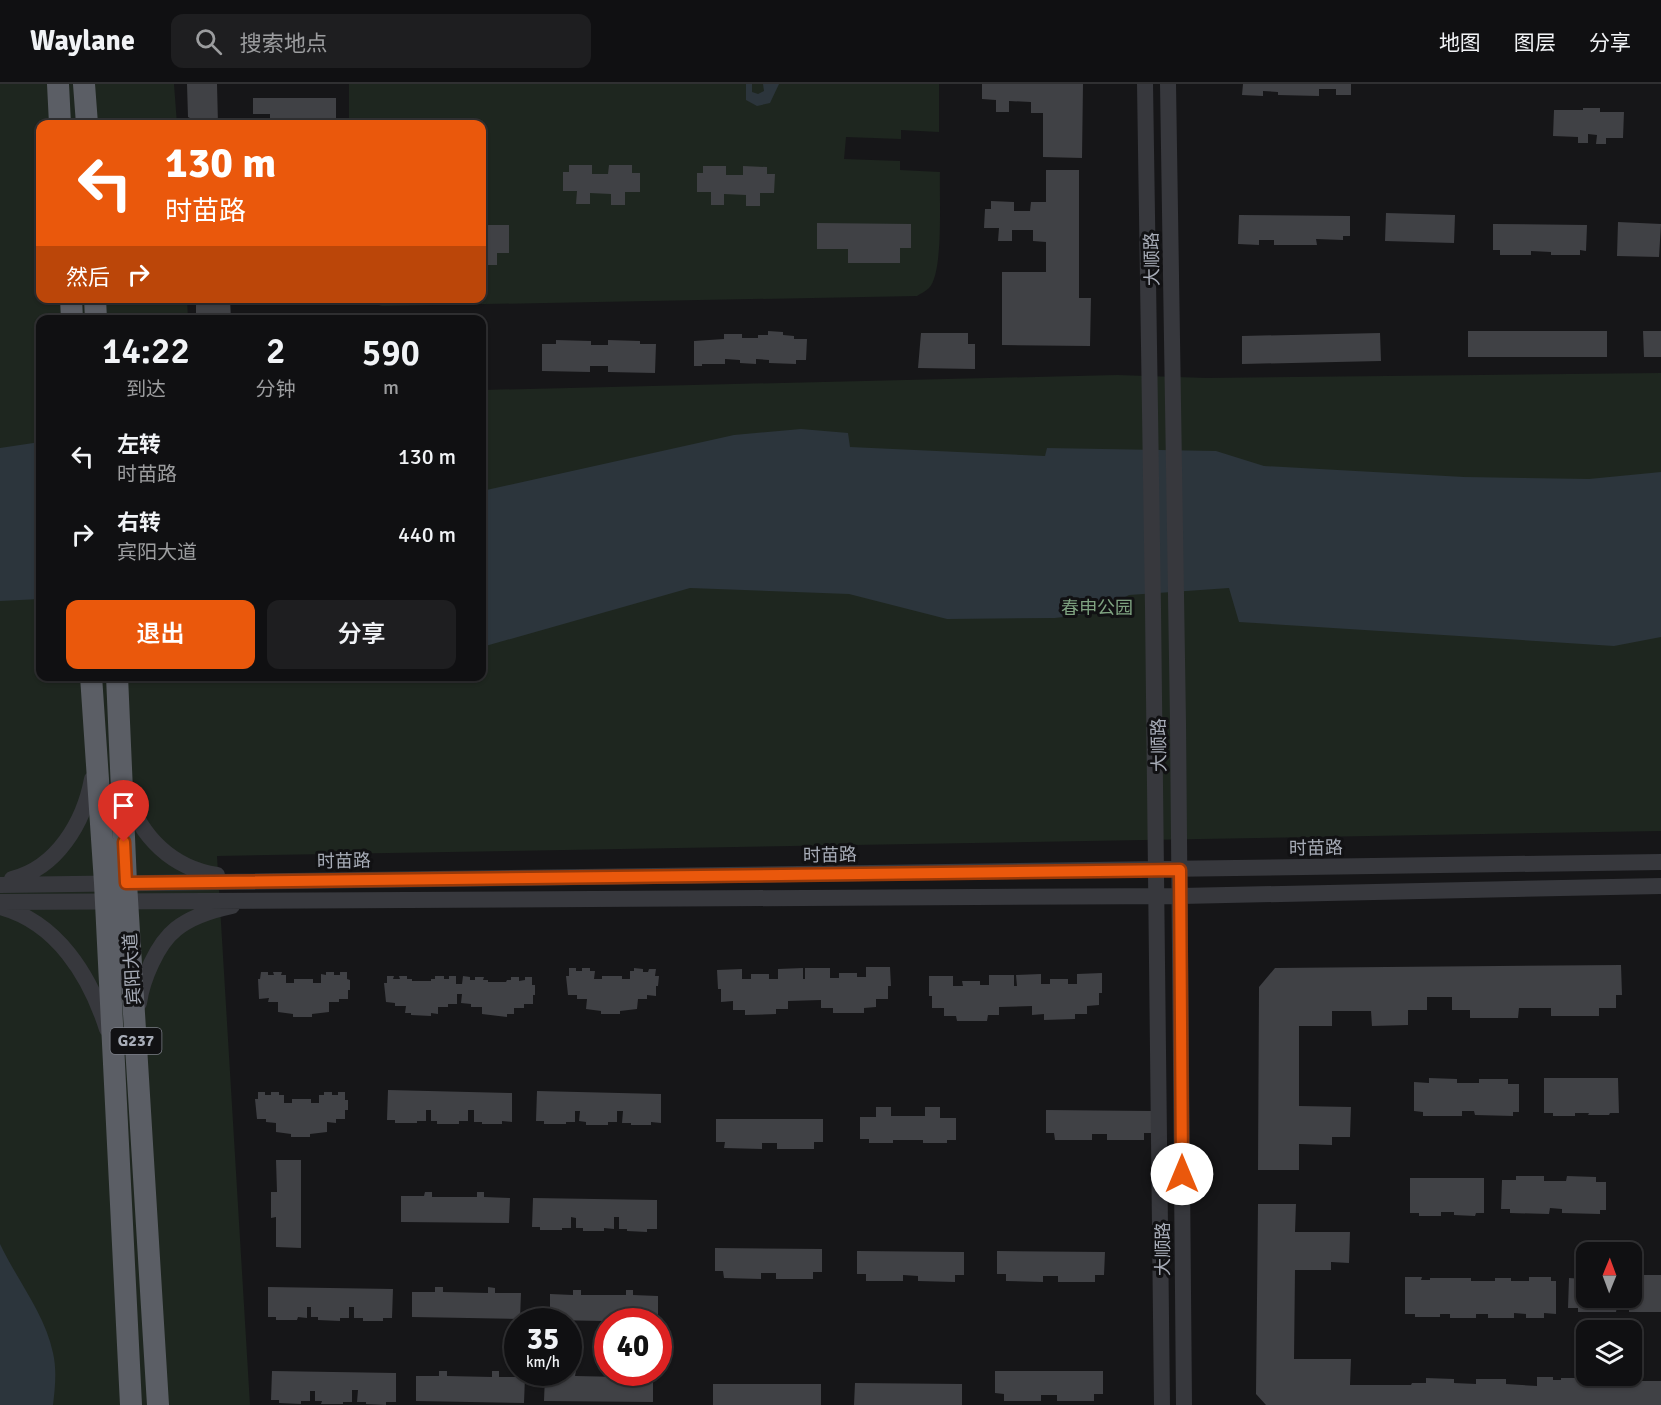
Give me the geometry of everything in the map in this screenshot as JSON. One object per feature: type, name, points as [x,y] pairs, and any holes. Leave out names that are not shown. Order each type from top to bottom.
[{"type":"highway","points":[[58,84],[60,120]]},
{"type":"highway","points":[[84,84],[87,120]]},
{"type":"highway","name":"宾阳大道","points":[[91,681],[96,754],[136,1037],[158,1405]]},
{"type":"highway","name":"宾阳大道","points":[[117,681],[121,759],[113,1051],[131,1405]]},
{"type":"street","name":"大顺路","points":[[1145,84],[1162,1405]]},
{"type":"street","name":"大顺路","points":[[1168,84],[1181,896],[1184,1405]]},
{"type":"street","points":[[0,884],[34,872],[56,853],[75,827],[88,800],[96,754]]},
{"type":"street","points":[[121,759],[132,812],[146,834],[168,855],[200,873],[256,882]]},
{"type":"street","name":"时苗路","points":[[0,902],[256,882],[1661,862]]},
{"type":"street","name":"时苗路","points":[[0,884],[256,900],[1181,896],[1661,886]]},
{"type":"street","points":[[136,1037],[140,991],[152,960],[175,930],[203,914],[256,900]]},
{"type":"street","points":[[0,907],[37,922],[62,944],[81,970],[96,997],[113,1051]]},
{"type":"green space","name":"春申公园","points":[[0,84],[174,84],[177,120],[36,120],[36,303],[187,303],[188,315],[36,315],[36,681],[486,681],[486,390],[1117,375],[1207,378],[1661,373],[1661,831],[217,856],[250,1405],[0,1405]]},
{"type":"green space","points":[[349,84],[939,84],[939,132],[901,130],[901,139],[846,137],[844,159],[900,161],[900,170],[940,172],[939,251],[934,280],[929,288],[917,296],[382,306],[373,303],[486,303],[486,120],[349,120]]},
{"type":"shaded area","points":[[746,84],[752,84],[752,92],[758,94],[764,91],[763,84],[779,84],[770,103],[757,106],[746,100]]},
{"type":"shaded area","points":[[801,429],[848,433],[850,447],[1045,456],[1047,448],[1216,451],[1264,466],[1464,477],[1589,479],[1661,472],[1661,637],[1614,646],[1239,622],[1229,588],[1129,595],[1095,613],[1055,618],[947,619],[849,594],[690,588],[486,646],[486,490],[734,435]]},
{"type":"shaded area","points":[[36,443],[36,599],[0,601],[0,448]]},
{"type":"shaded area","points":[[0,1244],[37,1311],[49,1339],[55,1366],[53,1405],[0,1405]]},
{"type":"building","points":[[187,84],[217,84],[218,120],[194,120],[188,117]]},
{"type":"building","points":[[982,84],[1083,84],[1082,158],[1043,157],[1043,113],[1031,113],[1031,102],[1009,101],[1009,112],[996,112],[996,100],[982,99]]},
{"type":"building","points":[[1243,84],[1351,84],[1351,95],[1336,95],[1336,89],[1319,89],[1319,96],[1278,95],[1278,92],[1263,91],[1263,96],[1242,95]]},
{"type":"building","points":[[253,98],[336,98],[336,119],[270,120],[270,114],[253,114]]},
{"type":"building","points":[[1583,108],[1600,108],[1600,112],[1624,112],[1623,138],[1606,138],[1606,144],[1596,144],[1597,135],[1588,134],[1588,143],[1578,143],[1578,137],[1553,136],[1554,110],[1583,110]]},
{"type":"building","points":[[569,165],[592,165],[592,174],[608,174],[609,165],[632,165],[632,173],[640,173],[640,192],[625,192],[625,205],[611,205],[611,194],[590,193],[590,204],[576,204],[577,191],[563,191],[563,172],[569,172]]},
{"type":"building","points":[[703,166],[726,166],[726,175],[743,175],[743,166],[767,167],[767,174],[775,174],[774,193],[760,193],[760,206],[746,206],[746,195],[724,194],[724,205],[711,205],[711,192],[697,192],[697,173],[703,173]]},
{"type":"building","points":[[1046,170],[1079,170],[1079,298],[1091,298],[1090,346],[1002,345],[1002,272],[1046,272],[1046,242],[1033,241],[1033,230],[1012,230],[1012,241],[998,241],[999,228],[984,228],[985,209],[991,209],[991,201],[1014,202],[1014,211],[1030,211],[1031,202],[1046,202]]},
{"type":"building","points":[[1386,213],[1455,215],[1454,243],[1385,241]]},
{"type":"building","points":[[1239,215],[1350,216],[1350,236],[1343,236],[1343,240],[1316,239],[1317,245],[1274,245],[1274,240],[1259,240],[1259,245],[1238,244]]},
{"type":"building","points":[[1618,222],[1661,224],[1659,257],[1617,256]]},
{"type":"building","points":[[817,223],[911,224],[911,248],[900,248],[900,263],[848,263],[848,249],[817,249]]},
{"type":"building","points":[[1493,224],[1587,225],[1586,251],[1580,250],[1580,255],[1551,255],[1551,252],[1531,251],[1531,255],[1500,255],[1500,250],[1493,250]]},
{"type":"building","points":[[486,225],[509,225],[509,253],[497,253],[497,265],[486,265]]},
{"type":"building","points":[[196,303],[230,303],[231,315],[196,315]]},
{"type":"building","points":[[768,331],[783,332],[783,335],[794,336],[794,339],[807,339],[806,360],[796,360],[796,364],[769,363],[769,360],[756,359],[756,364],[725,359],[725,364],[694,366],[694,341],[724,339],[724,334],[742,334],[742,338],[758,338],[758,335],[768,335]]},
{"type":"building","points":[[1468,331],[1607,331],[1607,357],[1468,357]]},
{"type":"building","points":[[1643,331],[1661,331],[1661,357],[1644,357]]},
{"type":"building","points":[[921,333],[968,333],[968,344],[975,344],[975,369],[918,368]]},
{"type":"building","points":[[1380,333],[1381,361],[1242,364],[1242,336]]},
{"type":"building","points":[[556,340],[591,341],[591,345],[608,345],[608,340],[656,344],[655,373],[608,372],[608,366],[590,366],[590,372],[542,371],[542,344],[556,344]]},
{"type":"building","points":[[1621,965],[1622,995],[1616,995],[1616,1008],[1599,1008],[1599,1016],[1551,1016],[1551,1008],[1519,1008],[1518,1018],[1470,1018],[1470,1010],[1452,1010],[1452,997],[1427,997],[1427,1010],[1408,1010],[1408,1025],[1372,1026],[1371,1011],[1332,1011],[1332,1026],[1299,1026],[1299,1106],[1351,1107],[1350,1137],[1332,1137],[1332,1145],[1299,1144],[1299,1170],[1258,1170],[1259,987],[1275,968]]},
{"type":"building","points":[[866,967],[890,967],[891,986],[888,986],[888,999],[876,999],[876,1007],[864,1008],[864,1013],[833,1013],[833,1008],[821,1008],[821,1000],[788,1001],[788,1009],[776,1009],[776,1014],[745,1015],[745,1010],[733,1010],[733,1001],[721,1002],[721,989],[718,989],[717,970],[742,969],[742,979],[751,979],[751,974],[769,974],[769,979],[778,979],[778,969],[803,968],[803,979],[805,979],[805,968],[830,968],[830,978],[839,978],[839,973],[857,973],[857,977],[866,977]]},
{"type":"building","points":[[569,968],[582,971],[582,968],[590,968],[590,971],[595,971],[594,979],[602,979],[602,976],[622,976],[622,979],[630,979],[630,971],[634,971],[634,968],[643,969],[643,972],[656,969],[655,976],[659,976],[656,996],[647,995],[647,999],[638,999],[637,1009],[620,1011],[620,1014],[601,1014],[601,1011],[586,1009],[587,999],[577,999],[577,995],[568,995],[566,976],[569,976]]},
{"type":"building","points":[[261,972],[274,975],[273,972],[282,972],[281,975],[286,975],[286,983],[294,983],[294,979],[313,979],[313,983],[321,983],[321,974],[334,972],[334,975],[340,975],[340,972],[347,972],[347,979],[350,980],[348,999],[329,1002],[329,1012],[312,1014],[312,1017],[293,1017],[293,1014],[278,1012],[278,1002],[268,1002],[269,998],[259,999],[258,979],[260,979]]},
{"type":"building","points":[[1102,973],[1102,993],[1099,993],[1099,1005],[1087,1006],[1087,1014],[1075,1014],[1075,1019],[1044,1020],[1044,1014],[1032,1015],[1032,1006],[999,1007],[999,1015],[988,1015],[987,1021],[957,1021],[956,1016],[944,1016],[944,1008],[932,1008],[932,996],[929,996],[929,976],[953,976],[953,986],[963,986],[962,981],[980,981],[980,985],[989,985],[989,975],[1014,975],[1014,986],[1017,986],[1016,975],[1041,974],[1041,984],[1050,984],[1050,979],[1068,979],[1068,984],[1077,984],[1077,974]]},
{"type":"building","points":[[387,976],[394,976],[393,979],[407,976],[407,979],[412,979],[412,981],[431,981],[435,979],[435,976],[444,976],[444,979],[449,979],[449,976],[456,976],[456,984],[462,984],[463,976],[470,977],[470,980],[475,980],[475,977],[484,977],[483,980],[488,980],[488,982],[506,982],[511,980],[511,977],[519,977],[519,981],[525,980],[525,977],[532,977],[535,995],[533,995],[533,1004],[524,1004],[524,1008],[514,1008],[514,1014],[507,1014],[507,1017],[482,1014],[482,1007],[471,1007],[471,1004],[461,1003],[462,994],[457,994],[457,1004],[438,1007],[438,1014],[411,1015],[411,1013],[405,1013],[406,1006],[395,1006],[395,1003],[386,1002],[384,983],[387,983]]},
{"type":"building","points":[[1429,1078],[1457,1079],[1457,1083],[1479,1083],[1479,1079],[1508,1079],[1508,1084],[1519,1084],[1519,1112],[1513,1112],[1513,1116],[1475,1115],[1474,1111],[1462,1111],[1462,1116],[1423,1116],[1423,1112],[1414,1111],[1414,1082],[1429,1083]]},
{"type":"building","points":[[1544,1078],[1618,1078],[1619,1113],[1588,1115],[1589,1113],[1575,1113],[1575,1116],[1553,1116],[1553,1113],[1544,1113]]},
{"type":"building","points":[[388,1090],[512,1093],[512,1122],[482,1124],[482,1122],[474,1122],[474,1110],[468,1110],[468,1121],[459,1121],[459,1124],[437,1124],[437,1121],[431,1121],[431,1110],[426,1110],[426,1121],[395,1123],[395,1120],[387,1120]]},
{"type":"building","points":[[537,1091],[661,1094],[661,1123],[631,1125],[631,1123],[622,1123],[623,1111],[617,1111],[617,1122],[608,1122],[608,1125],[586,1125],[586,1122],[579,1121],[580,1111],[575,1111],[575,1122],[544,1124],[544,1121],[536,1121]]},
{"type":"building","points":[[258,1092],[271,1095],[271,1092],[279,1092],[279,1095],[284,1095],[284,1103],[292,1103],[292,1099],[311,1099],[311,1103],[319,1103],[319,1095],[324,1095],[324,1092],[338,1095],[338,1092],[345,1092],[348,1110],[345,1110],[345,1119],[336,1119],[336,1123],[327,1122],[327,1132],[310,1134],[310,1137],[291,1137],[291,1134],[276,1132],[276,1123],[266,1122],[266,1119],[257,1119],[255,1099],[258,1099]]},
{"type":"building","points":[[876,1107],[891,1107],[891,1116],[925,1116],[925,1107],[940,1107],[940,1118],[956,1118],[956,1140],[947,1140],[947,1143],[893,1140],[893,1143],[869,1143],[869,1139],[860,1139],[860,1117],[876,1117]]},
{"type":"building","points":[[1046,1110],[1153,1111],[1153,1133],[1144,1133],[1144,1140],[1107,1140],[1107,1134],[1092,1134],[1092,1140],[1055,1140],[1054,1133],[1046,1133]]},
{"type":"building","points":[[716,1119],[823,1119],[823,1142],[814,1142],[814,1149],[777,1149],[777,1143],[762,1143],[762,1149],[724,1148],[725,1142],[716,1142]]},
{"type":"building","points":[[276,1160],[301,1160],[301,1248],[276,1247],[276,1217],[271,1218],[271,1192],[277,1192]]},
{"type":"building","points":[[1516,1176],[1544,1176],[1544,1181],[1566,1181],[1567,1176],[1596,1177],[1596,1182],[1606,1182],[1606,1210],[1600,1210],[1600,1214],[1562,1213],[1562,1209],[1550,1208],[1549,1214],[1510,1213],[1510,1209],[1501,1209],[1502,1180],[1516,1180]]},
{"type":"building","points":[[1410,1178],[1484,1178],[1484,1213],[1476,1213],[1475,1216],[1441,1212],[1441,1216],[1419,1216],[1419,1213],[1410,1213]]},
{"type":"building","points":[[425,1192],[432,1192],[432,1197],[477,1197],[477,1192],[484,1192],[484,1197],[510,1198],[509,1223],[401,1222],[401,1196],[424,1196]]},
{"type":"building","points":[[533,1198],[657,1200],[657,1229],[647,1229],[647,1232],[619,1229],[619,1217],[614,1217],[614,1229],[583,1231],[583,1228],[576,1228],[576,1218],[571,1217],[571,1228],[540,1230],[540,1227],[532,1227]]},
{"type":"building","points":[[1258,1204],[1296,1204],[1295,1232],[1350,1232],[1349,1263],[1331,1262],[1331,1270],[1295,1270],[1294,1359],[1351,1359],[1350,1385],[1411,1385],[1412,1383],[1426,1383],[1426,1378],[1454,1379],[1454,1383],[1476,1384],[1476,1379],[1506,1379],[1506,1384],[1537,1386],[1537,1377],[1553,1377],[1553,1380],[1576,1378],[1576,1386],[1642,1386],[1642,1381],[1661,1381],[1661,1405],[1266,1405],[1256,1394]]},
{"type":"building","points":[[715,1248],[822,1249],[822,1272],[813,1272],[813,1279],[776,1279],[776,1273],[761,1273],[761,1279],[724,1278],[723,1271],[715,1271]]},
{"type":"building","points":[[857,1251],[964,1252],[964,1275],[955,1275],[955,1282],[918,1281],[918,1276],[903,1275],[903,1281],[866,1281],[866,1274],[857,1274]]},
{"type":"building","points":[[997,1251],[1105,1252],[1104,1275],[1095,1275],[1095,1282],[1058,1282],[1058,1276],[1043,1276],[1043,1282],[1006,1281],[1006,1274],[997,1274]]},
{"type":"building","points":[[1642,1275],[1661,1275],[1661,1312],[1629,1312],[1629,1308],[1642,1308]]},
{"type":"building","points":[[1405,1277],[1422,1277],[1421,1280],[1471,1278],[1471,1281],[1495,1281],[1495,1278],[1511,1278],[1511,1281],[1529,1281],[1529,1277],[1551,1277],[1551,1281],[1556,1281],[1556,1314],[1544,1313],[1544,1318],[1526,1318],[1526,1314],[1514,1313],[1514,1318],[1488,1318],[1488,1314],[1476,1314],[1476,1318],[1450,1318],[1450,1314],[1440,1314],[1440,1317],[1415,1317],[1415,1314],[1405,1314]]},
{"type":"building","points":[[1569,1278],[1576,1278],[1576,1308],[1568,1308]]},
{"type":"building","points":[[268,1287],[393,1289],[392,1318],[383,1318],[383,1321],[363,1321],[363,1318],[354,1318],[354,1307],[349,1307],[349,1318],[340,1318],[340,1321],[318,1320],[318,1317],[311,1317],[311,1307],[307,1307],[307,1318],[276,1320],[276,1317],[268,1317]]},
{"type":"building","points":[[435,1287],[443,1287],[443,1292],[488,1293],[488,1287],[495,1288],[495,1293],[521,1293],[520,1308],[504,1308],[504,1319],[412,1317],[412,1292],[435,1292]]},
{"type":"building","points":[[573,1290],[581,1290],[581,1295],[626,1295],[626,1290],[633,1290],[633,1295],[658,1296],[658,1308],[594,1308],[594,1321],[582,1321],[582,1308],[550,1308],[550,1294],[573,1295]]},
{"type":"building","points":[[1578,1308],[1617,1308],[1616,1312],[1578,1312]]},
{"type":"building","points":[[272,1371],[396,1373],[396,1402],[386,1402],[386,1405],[357,1402],[358,1390],[352,1390],[352,1402],[343,1402],[343,1404],[321,1404],[322,1401],[315,1401],[315,1391],[310,1391],[310,1401],[301,1401],[301,1404],[279,1403],[279,1400],[271,1400]]},
{"type":"building","points":[[439,1371],[447,1371],[447,1376],[492,1377],[492,1371],[499,1371],[499,1377],[504,1377],[504,1386],[525,1386],[524,1403],[416,1401],[416,1376],[439,1376]]},
{"type":"building","points":[[995,1371],[1103,1371],[1103,1394],[1094,1394],[1094,1401],[1057,1401],[1057,1395],[1041,1395],[1041,1401],[1004,1401],[1004,1394],[995,1393]]},
{"type":"building","points":[[582,1376],[594,1376],[594,1386],[653,1386],[653,1402],[544,1401],[545,1386],[582,1386]]},
{"type":"building","points":[[855,1383],[962,1384],[962,1405],[854,1405]]},
{"type":"building","points":[[713,1384],[821,1384],[821,1405],[713,1405]]},
{"type":"route","points":[[124,842],[126,883],[1180,870],[1182,1174]]}]
